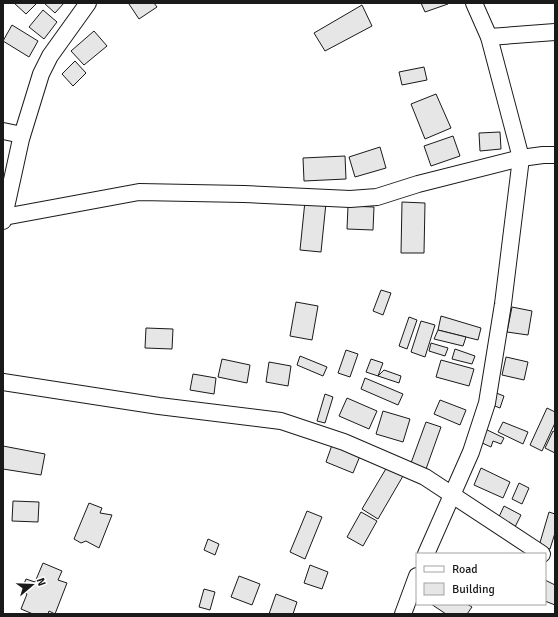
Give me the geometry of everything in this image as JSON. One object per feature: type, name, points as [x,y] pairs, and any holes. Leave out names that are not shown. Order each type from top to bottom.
[{"type":"street","points":[[88,3],[50,56],[41,74],[22,135],[3,219],[139,192],[365,198],[377,197],[418,184],[521,158],[555,155]]},
{"type":"street","points":[[426,553],[477,436],[487,403],[503,304],[521,158],[489,37],[474,3]]},
{"type":"street","points":[[489,37],[555,32]]},
{"type":"street","points":[[3,131],[22,135]]},
{"type":"street","points":[[3,382],[159,406],[281,421],[344,442],[425,477],[541,553]]},
{"type":"street","points":[[546,556],[555,561]]},
{"type":"street","points":[[403,614],[416,579]]},
{"type":"building","points":[[14,3],[37,3],[26,14]]},
{"type":"building","points":[[44,3],[64,3],[55,13]]},
{"type":"building","points":[[154,3],[157,7],[139,19],[129,4]]},
{"type":"building","points":[[421,3],[448,3],[448,4],[425,12]]},
{"type":"building","points":[[362,5],[372,26],[325,51],[314,33]]},
{"type":"building","points":[[43,10],[57,22],[44,39],[29,27]]},
{"type":"building","points":[[12,25],[38,41],[29,57],[3,41]]},
{"type":"building","points":[[94,31],[107,46],[84,65],[71,51]]},
{"type":"building","points":[[75,61],[86,73],[73,86],[62,74]]},
{"type":"building","points":[[424,67],[427,80],[402,85],[399,72]]},
{"type":"building","points":[[436,94],[451,128],[425,139],[411,104]]},
{"type":"building","points":[[500,132],[501,149],[480,151],[479,133]]},
{"type":"building","points":[[453,136],[460,156],[431,166],[424,146]]},
{"type":"building","points":[[380,147],[386,168],[355,177],[349,157]]},
{"type":"building","points":[[345,156],[346,179],[304,181],[303,158]]},
{"type":"building","points":[[305,201],[326,203],[321,252],[300,250]]},
{"type":"building","points":[[402,202],[425,203],[424,253],[401,253]]},
{"type":"building","points":[[348,206],[374,207],[373,230],[347,229]]},
{"type":"building","points":[[381,290],[391,293],[383,315],[373,311]]},
{"type":"building","points":[[296,302],[318,306],[312,340],[290,336]]},
{"type":"building","points":[[512,307],[532,311],[528,335],[507,332]]},
{"type":"building","points":[[441,316],[481,328],[478,340],[438,330]]},
{"type":"building","points":[[409,317],[417,320],[407,349],[399,346]]},
{"type":"building","points":[[421,321],[435,325],[425,357],[411,352]]},
{"type":"building","points":[[146,328],[173,329],[172,349],[145,348]]},
{"type":"building","points":[[438,330],[466,337],[463,346],[434,339]]},
{"type":"building","points":[[431,343],[448,348],[445,356],[429,351]]},
{"type":"building","points":[[455,349],[475,356],[472,364],[452,359]]},
{"type":"building","points":[[346,350],[358,354],[350,377],[338,373]]},
{"type":"building","points":[[300,356],[327,367],[323,376],[297,365]]},
{"type":"building","points":[[506,357],[528,362],[524,380],[502,375]]},
{"type":"building","points":[[222,359],[250,365],[247,383],[218,377]]},
{"type":"building","points":[[371,359],[383,363],[378,376],[366,372]]},
{"type":"building","points":[[441,360],[474,369],[469,386],[436,377]]},
{"type":"building","points":[[269,362],[291,366],[288,386],[266,382]]},
{"type":"building","points":[[384,370],[401,376],[399,383],[378,376]]},
{"type":"building","points":[[193,374],[216,378],[214,394],[190,390]]},
{"type":"building","points":[[365,378],[403,394],[398,405],[361,389]]},
{"type":"building","points":[[491,391],[504,396],[500,408],[487,403]]},
{"type":"building","points":[[325,394],[333,397],[325,423],[317,421]]},
{"type":"building","points":[[347,398],[377,411],[369,429],[339,416]]},
{"type":"building","points":[[440,400],[466,410],[460,425],[434,414]]},
{"type":"building","points":[[547,408],[555,412],[555,423],[542,451],[530,445]]},
{"type":"building","points":[[383,411],[410,419],[403,442],[376,434]]},
{"type":"building","points":[[426,422],[441,427],[426,469],[411,463]]},
{"type":"building","points":[[503,422],[528,432],[523,444],[498,432]]},
{"type":"building","points":[[481,427],[504,438],[501,444],[493,441],[491,447],[480,442]]},
{"type":"building","points":[[553,431],[555,432],[555,453],[545,448]]},
{"type":"building","points":[[332,445],[360,456],[353,473],[326,462]]},
{"type":"building","points":[[3,446],[45,454],[41,475],[3,469]]},
{"type":"building","points":[[387,467],[403,476],[378,519],[362,509]]},
{"type":"building","points":[[481,468],[510,482],[503,498],[474,485]]},
{"type":"building","points":[[519,483],[529,488],[522,504],[512,499]]},
{"type":"building","points":[[13,501],[39,502],[38,522],[12,521]]},
{"type":"building","points":[[89,503],[102,508],[100,513],[112,515],[99,548],[86,541],[81,543],[74,539]]},
{"type":"building","points":[[504,506],[521,515],[514,529],[497,521]]},
{"type":"building","points":[[307,511],[322,517],[305,559],[290,552]]},
{"type":"building","points":[[361,512],[377,521],[363,546],[347,537]]},
{"type":"building","points":[[549,512],[555,514],[555,533],[550,549],[539,546]]},
{"type":"building","points":[[208,539],[219,544],[215,555],[204,550]]},
{"type":"building","points":[[43,563],[62,571],[58,580],[67,583],[55,614],[49,611],[48,614],[33,614],[21,609],[27,594],[21,591],[26,579],[35,582]]},
{"type":"building","points":[[310,565],[328,572],[322,589],[304,583]]},
{"type":"building","points":[[239,576],[260,584],[252,605],[231,597]]},
{"type":"building","points":[[546,580],[555,585],[555,605],[546,601]]},
{"type":"building","points":[[204,589],[215,592],[210,610],[199,607]]},
{"type":"building","points":[[276,594],[297,602],[293,614],[269,614]]},
{"type":"building","points":[[432,605],[469,605],[472,607],[467,614],[446,614]]}]
